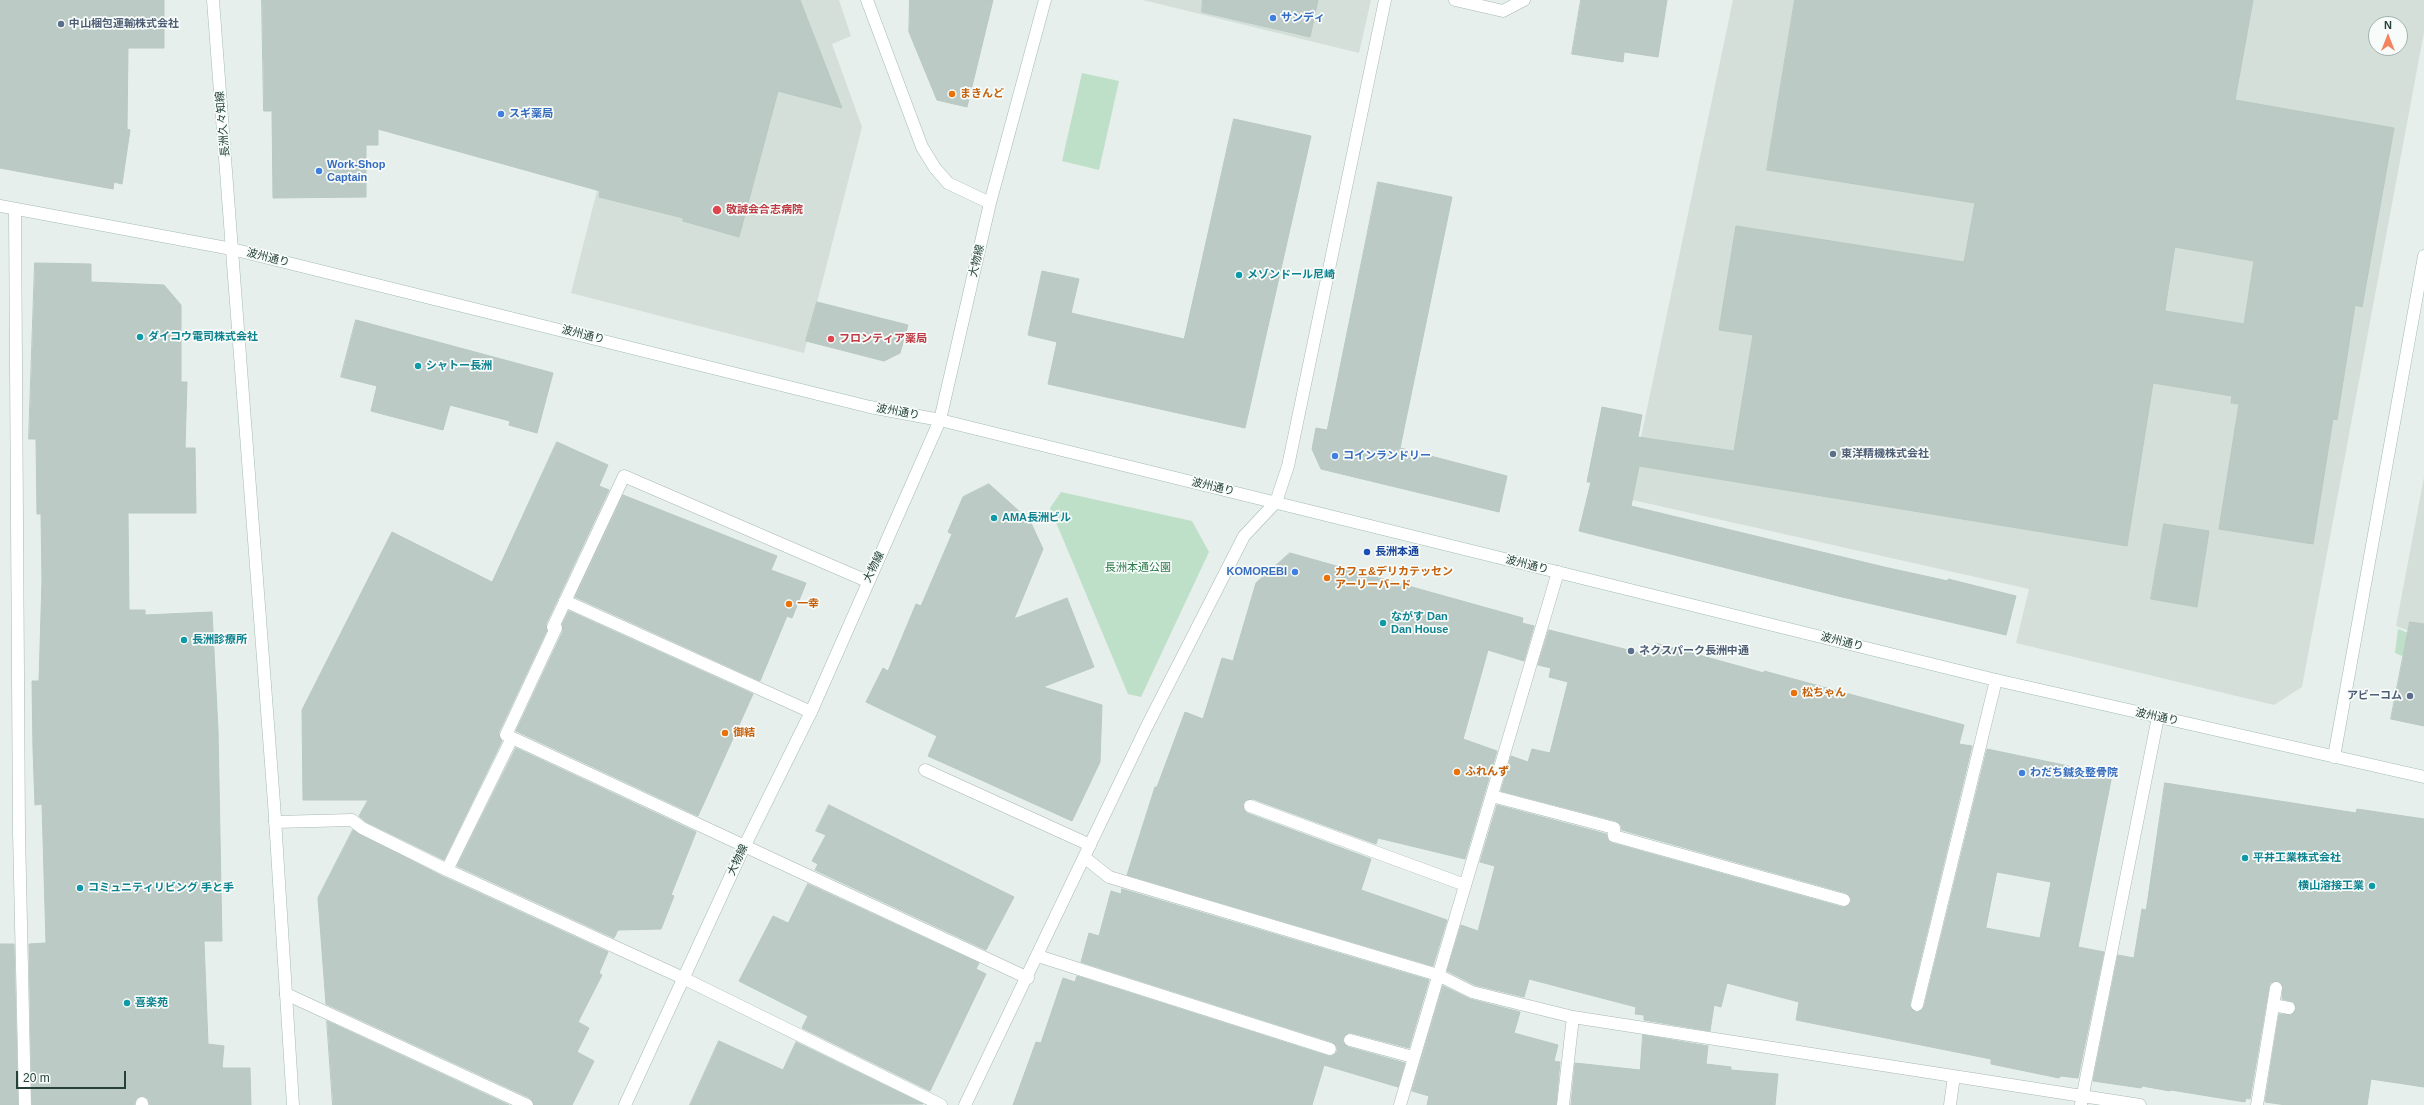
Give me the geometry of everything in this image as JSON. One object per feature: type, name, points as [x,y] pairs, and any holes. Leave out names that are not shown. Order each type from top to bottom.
[{"type":"street","name":"長洲久々知線","points":[[213,0],[275,822],[293,1105]]},
{"type":"street","points":[[868,0],[922,147],[935,168],[948,183],[990,203]]},
{"type":"street","name":"大物線","points":[[625,1105],[744,847],[811,712],[867,581],[904,505],[940,420],[990,203],[1044,0]]},
{"type":"street","points":[[966,1105],[1028,978],[1146,728],[1244,536],[1276,502],[1288,466],[1385,0]]},
{"type":"street","points":[[1455,0],[1503,10],[1524,0]]},
{"type":"street","name":"波州通り","points":[[0,206],[232,249],[870,407],[940,420],[1996,680],[2424,777]]},
{"type":"street","points":[[15,209],[19,832],[25,1105]]},
{"type":"street","points":[[2334,757],[2424,256]]},
{"type":"street","points":[[867,581],[624,476],[553,627],[556,628],[506,735],[1028,978]]},
{"type":"street","points":[[1400,1105],[1558,572]]},
{"type":"street","points":[[565,602],[811,712]]},
{"type":"street","points":[[1917,1004],[1996,680]]},
{"type":"street","points":[[2082,1101],[2158,717]]},
{"type":"street","points":[[447,870],[512,738]]},
{"type":"street","points":[[925,770],[1090,845]]},
{"type":"street","points":[[1492,796],[1614,828],[1614,836],[1844,900]]},
{"type":"street","points":[[1250,806],[1465,885]]},
{"type":"street","points":[[275,822],[352,820],[362,828],[447,870],[683,978],[941,1105]]},
{"type":"street","points":[[1084,857],[1109,878],[1438,975],[1472,992],[1573,1017],[1954,1076],[2082,1101],[2140,1105]]},
{"type":"street","points":[[1038,956],[1330,1049]]},
{"type":"street","points":[[2257,1105],[2276,988]]},
{"type":"street","points":[[286,994],[527,1105]]},
{"type":"street","points":[[2273,1005],[2290,1008]]},
{"type":"street","points":[[1563,1105],[1573,1017]]},
{"type":"street","points":[[1350,1040],[1413,1057]]},
{"type":"street","points":[[1950,1105],[1954,1076]]},
{"type":"shaded area","name":"敬誠会合志病院","points":[[427,0],[839,0],[851,36],[832,44],[862,127],[804,353],[571,293],[630,61]]},
{"type":"shaded area","points":[[1143,0],[1371,0],[1359,53]]},
{"type":"shaded area","name":"東洋精機株式会社","points":[[1733,0],[2424,0],[2424,32],[2302,687],[2274,705],[2016,643],[2029,589],[1628,499]]},
{"type":"shaded area","points":[[2424,477],[2424,636],[2396,626]]},
{"type":"green space","points":[[1082,73],[1119,81],[1099,170],[1062,161]]},
{"type":"green space","name":"長洲本通公園","points":[[1061,492],[1192,521],[1209,552],[1141,697],[1128,694],[1050,508]]},
{"type":"green space","points":[[2398,629],[2424,639],[2424,665],[2395,653]]},
{"type":"building","points":[[0,0],[164,0],[164,48],[128,48],[127,129],[130,130],[122,184],[114,182],[113,189],[0,168]]},
{"type":"building","points":[[262,0],[800,0],[842,108],[778,91],[739,237],[683,221],[683,218],[599,197],[600,191],[378,129],[378,145],[366,145],[366,197],[273,198],[272,111],[264,111]]},
{"type":"building","points":[[910,0],[993,0],[967,107],[937,100],[909,32]]},
{"type":"building","name":"サンディ","points":[[1203,0],[1318,0],[1310,37],[1202,12]]},
{"type":"building","points":[[1581,0],[1667,0],[1658,57],[1624,52],[1623,62],[1572,54]]},
{"type":"building","name":"東洋精機株式会社","points":[[1795,0],[2253,0],[2235,100],[2394,128],[2362,307],[2355,305],[2337,420],[2333,419],[2313,544],[2219,529],[2239,404],[2231,403],[2232,396],[2153,383],[2127,546],[1639,466],[1631,506],[1884,567],[1948,581],[1948,579],[2016,596],[2006,635],[1838,596],[1579,531],[1591,482],[1587,482],[1602,407],[1642,415],[1638,437],[1734,451],[1753,335],[1719,330],[1736,226],[1964,262],[1975,203],[1767,170]],"holes":[[[2175,247],[2254,261],[2244,324],[2165,311]]]},
{"type":"building","name":"メゾンドール尼崎","points":[[1234,119],[1311,136],[1245,428],[1048,384],[1057,342],[1028,335],[1042,271],[1079,279],[1071,313],[1184,339]]},
{"type":"building","points":[[1378,182],[1452,197],[1400,448],[1507,476],[1499,512],[1321,469],[1312,449],[1316,428],[1327,430]]},
{"type":"building","points":[[35,263],[91,264],[91,282],[164,285],[181,305],[181,382],[187,382],[185,448],[195,448],[196,513],[128,513],[129,610],[145,610],[145,615],[212,612],[218,730],[222,941],[204,941],[208,1044],[224,1046],[222,1068],[250,1068],[251,1105],[150,1105],[148,1099],[142,1096],[136,1099],[134,1105],[32,1105],[29,944],[46,943],[42,804],[35,805],[33,749],[32,681],[39,681],[42,580],[41,514],[37,514],[36,439],[29,439]]},
{"type":"building","points":[[817,302],[908,325],[900,353],[884,361],[806,341]]},
{"type":"building","name":"シャトー長洲","points":[[356,320],[553,373],[537,433],[509,425],[510,421],[450,405],[443,430],[371,411],[377,386],[341,377]]},
{"type":"building","points":[[557,442],[608,465],[599,486],[609,490],[546,624],[547,630],[499,732],[499,736],[502,741],[444,860],[366,822],[359,816],[368,800],[303,800],[302,710],[392,532],[492,582]]},
{"type":"building","points":[[989,484],[1030,521],[1043,549],[1014,619],[1067,598],[1094,667],[1043,687],[1102,705],[1100,762],[1072,821],[928,756],[937,736],[866,702],[883,668],[888,671],[916,604],[921,606],[952,534],[948,532],[963,497]]},
{"type":"building","points":[[623,495],[777,556],[771,570],[806,583],[792,618],[787,616],[760,681],[575,597]]},
{"type":"building","points":[[2164,524],[2209,531],[2197,607],[2151,599]]},
{"type":"building","points":[[1290,553],[1523,618],[1522,623],[1534,626],[1524,661],[1488,650],[1463,739],[1497,751],[1465,859],[1378,838],[1376,844],[1253,799],[1246,800],[1243,804],[1244,810],[1247,813],[1371,859],[1361,890],[1447,920],[1433,966],[1127,875],[1155,787],[1157,787],[1185,712],[1203,719],[1222,658],[1233,661],[1256,583]]},
{"type":"building","points":[[569,611],[753,694],[698,816],[516,731],[563,631],[562,625]]},
{"type":"building","name":"アビーコム","points":[[2410,622],[2424,624],[2424,726],[2391,719]]},
{"type":"building","points":[[1549,630],[1652,656],[1655,643],[1964,725],[1959,744],[1972,746],[1910,1003],[1910,1007],[1915,1012],[1919,1012],[1924,1007],[1987,749],[2112,775],[2078,947],[2104,952],[2078,1078],[2061,1076],[2059,1078],[1991,1064],[1991,1059],[1796,1020],[1799,1002],[1727,983],[1721,1007],[1714,1005],[1710,1031],[1644,1020],[1644,1015],[1635,1014],[1636,1007],[1529,979],[1524,997],[1475,985],[1447,971],[1461,925],[1478,931],[1495,866],[1480,862],[1497,805],[1606,834],[1608,840],[1612,843],[1842,907],[1846,907],[1851,902],[1851,898],[1846,893],[1622,830],[1621,825],[1616,821],[1501,791],[1511,756],[1528,762],[1532,749],[1550,753],[1568,682],[1549,677],[1551,668],[1538,665]],"holes":[[[1997,872],[2051,882],[2040,938],[1986,928]]]},
{"type":"building","points":[[516,748],[696,832],[671,895],[674,896],[661,929],[618,930],[614,938],[457,866]]},
{"type":"building","points":[[2165,783],[2356,813],[2357,809],[2424,819],[2424,1087],[2371,1079],[2367,1105],[2286,1105],[2265,1102],[2279,1014],[2291,1015],[2296,1009],[2294,1002],[2282,999],[2283,986],[2277,981],[2270,983],[2250,1099],[2246,1098],[2245,1102],[2171,1090],[2142,1086],[2141,1088],[2093,1081],[2118,955],[2134,958],[2142,909],[2146,910]]},
{"type":"building","points":[[829,805],[1014,897],[986,950],[815,870],[818,864],[812,861],[826,835],[816,831]]},
{"type":"building","points":[[353,830],[444,877],[608,952],[599,973],[602,975],[578,1022],[589,1028],[577,1052],[594,1061],[572,1105],[534,1105],[530,1098],[326,1004],[318,898]]},
{"type":"building","points":[[808,884],[979,963],[976,969],[986,974],[930,1091],[802,1028],[808,1016],[739,981],[773,916],[788,923]]},
{"type":"building","points":[[1122,889],[1429,980],[1409,1048],[1352,1033],[1348,1033],[1343,1038],[1343,1042],[1348,1047],[1405,1063],[1398,1087],[1324,1065],[1312,1105],[1013,1105],[1036,1042],[1041,1043],[1063,978],[1075,982],[1077,976],[1328,1056],[1332,1056],[1337,1052],[1337,1047],[1332,1042],[1081,962],[1089,933],[1099,936],[1111,891],[1121,894]]},
{"type":"building","points":[[0,944],[14,944],[18,1105],[0,1105]]},
{"type":"building","points":[[1443,986],[1470,999],[1520,1012],[1514,1033],[1558,1045],[1554,1061],[1560,1062],[1556,1105],[1427,1105],[1429,1096],[1412,1091]]},
{"type":"building","points":[[327,1021],[509,1105],[333,1105]]},
{"type":"building","points":[[1643,1035],[1708,1046],[1706,1064],[1731,1067],[1731,1070],[1778,1074],[1775,1105],[1571,1105],[1575,1063],[1640,1070]]},
{"type":"building","points":[[719,1041],[783,1070],[796,1042],[923,1104],[690,1105]]},
{"type":"place","name":"サンディ","points":[[1273,18]]},
{"type":"place","name":"中山梱包運輸株式会社","points":[[61,24]]},
{"type":"place","name":"まきんど","points":[[952,94]]},
{"type":"place","name":"スギ薬局","points":[[501,114]]},
{"type":"place","name":"Work-Shop Captain","points":[[319,171]]},
{"type":"place","name":"敬誠会合志病院","points":[[717,210]]},
{"type":"place","name":"メゾンドール尼崎","points":[[1239,275]]},
{"type":"place","name":"ダイコウ電司株式会社","points":[[140,337]]},
{"type":"place","name":"フロンティア薬局","points":[[831,339]]},
{"type":"place","name":"シャトー長洲","points":[[418,366]]},
{"type":"place","name":"東洋精機株式会社","points":[[1833,454]]},
{"type":"place","name":"コインランドリー","points":[[1335,456]]},
{"type":"place","name":"AMA長洲ビル","points":[[994,518]]},
{"type":"place","name":"長洲本通","points":[[1367,552]]},
{"type":"place","name":"KOMOREBI","points":[[1295,572]]},
{"type":"place","name":"カフェ&デリカテッセン アーリーバード","points":[[1327,578]]},
{"type":"place","name":"一幸","points":[[789,604]]},
{"type":"place","name":"ながす Dan Dan House","points":[[1383,623]]},
{"type":"place","name":"長洲診療所","points":[[184,640]]},
{"type":"place","name":"ネクスパーク長洲中通","points":[[1631,651]]},
{"type":"place","name":"松ちゃん","points":[[1794,693]]},
{"type":"place","name":"アビーコム","points":[[2410,696]]},
{"type":"place","name":"御結","points":[[725,733]]},
{"type":"place","name":"ふれんず","points":[[1457,772]]},
{"type":"place","name":"わだち鍼灸整骨院","points":[[2022,773]]},
{"type":"place","name":"平井工業株式会社","points":[[2245,858]]},
{"type":"place","name":"横山溶接工業","points":[[2372,886]]},
{"type":"place","name":"コミュニティリビング 手と手","points":[[80,888]]},
{"type":"place","name":"喜楽苑","points":[[127,1003]]}]
